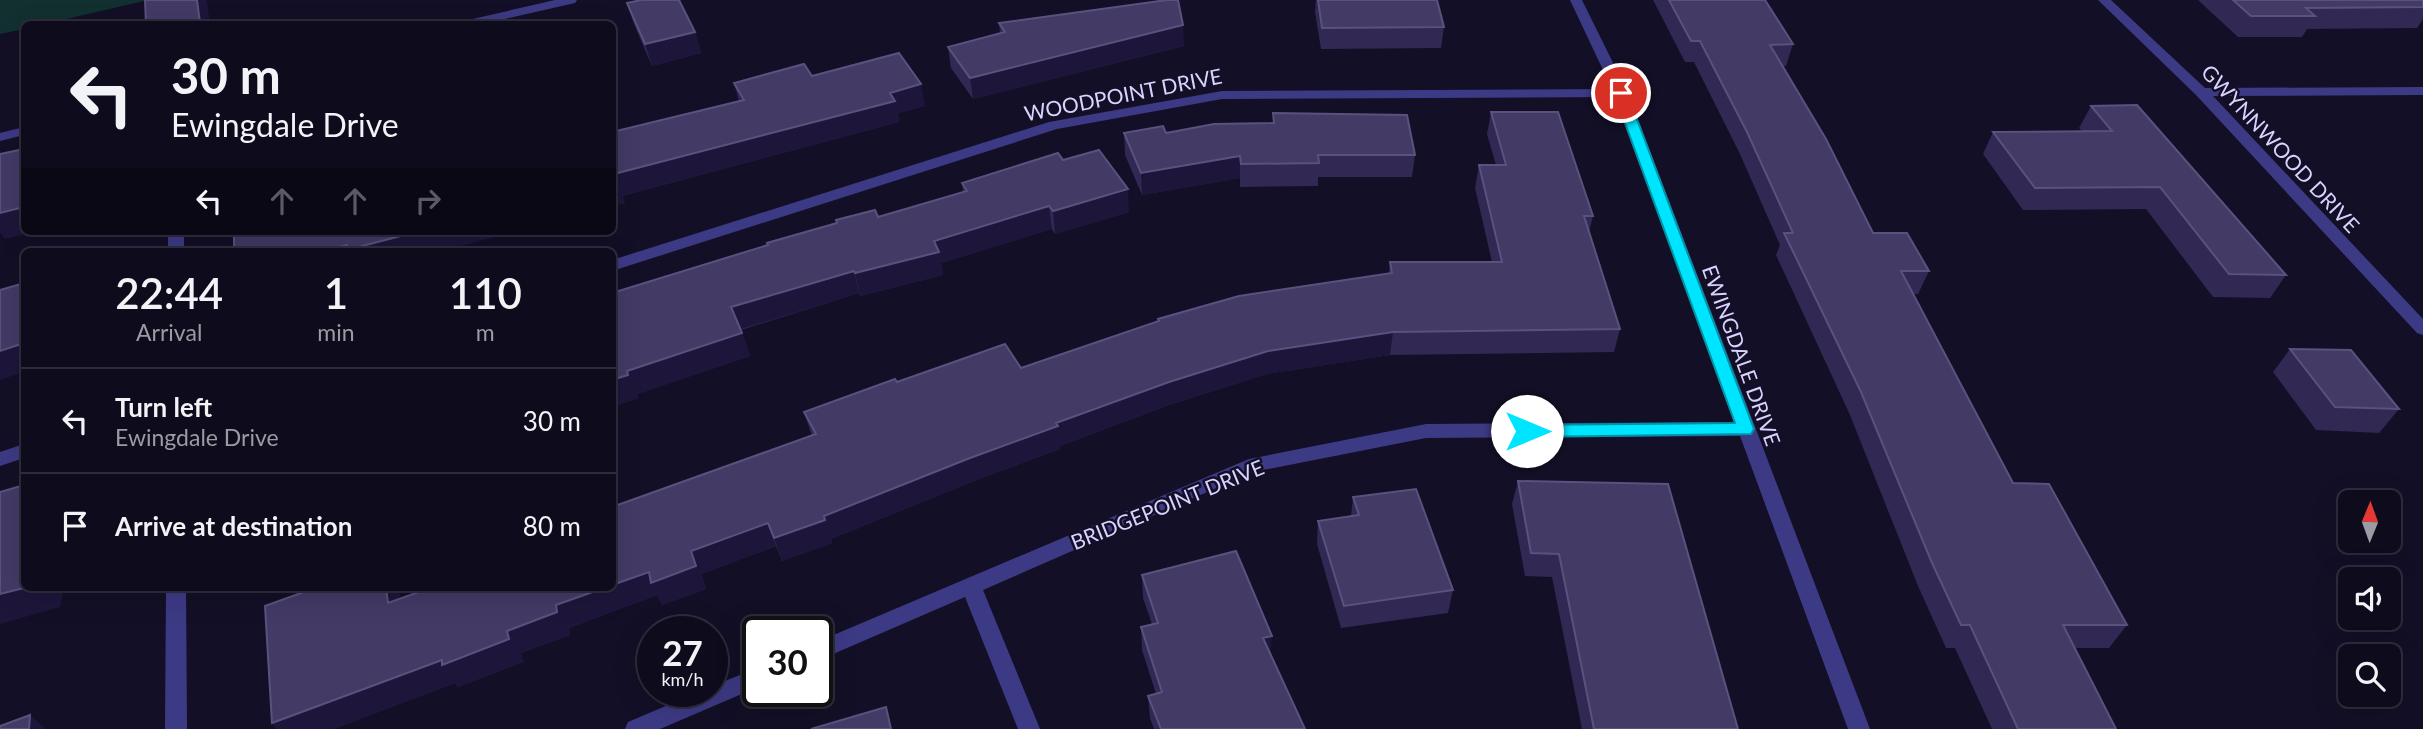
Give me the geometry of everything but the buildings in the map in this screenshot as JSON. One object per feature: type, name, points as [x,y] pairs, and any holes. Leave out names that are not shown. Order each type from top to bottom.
[{"type":"street","points":[[482,21],[571,0]]},
{"type":"street","name":"EWINGDALE DRIVE","points":[[1576,0],[1621,93],[1859,729]]},
{"type":"street","name":"GWYNNWOOD DRIVE","points":[[2104,0],[2201,92],[2423,329]]},
{"type":"street","points":[[2201,92],[2423,91]]},
{"type":"street","name":"WOODPOINT DRIVE","points":[[616,265],[1054,125],[1222,96],[1621,93]]},
{"type":"street","points":[[0,137],[21,132]]},
{"type":"street","name":"BRIDGEPOINT DRIVE","points":[[833,645],[1249,466],[1426,431],[1745,429]]},
{"type":"street","points":[[0,458],[21,452]]},
{"type":"street","points":[[971,586],[1029,729]]},
{"type":"street","points":[[176,591],[176,729]]},
{"type":"street","points":[[636,729],[742,684]]},
{"type":"green space","points":[[0,0],[148,0],[58,21],[21,21],[21,30],[0,34]]},
{"type":"route","points":[[1527,431],[1745,429],[1621,93]]}]
